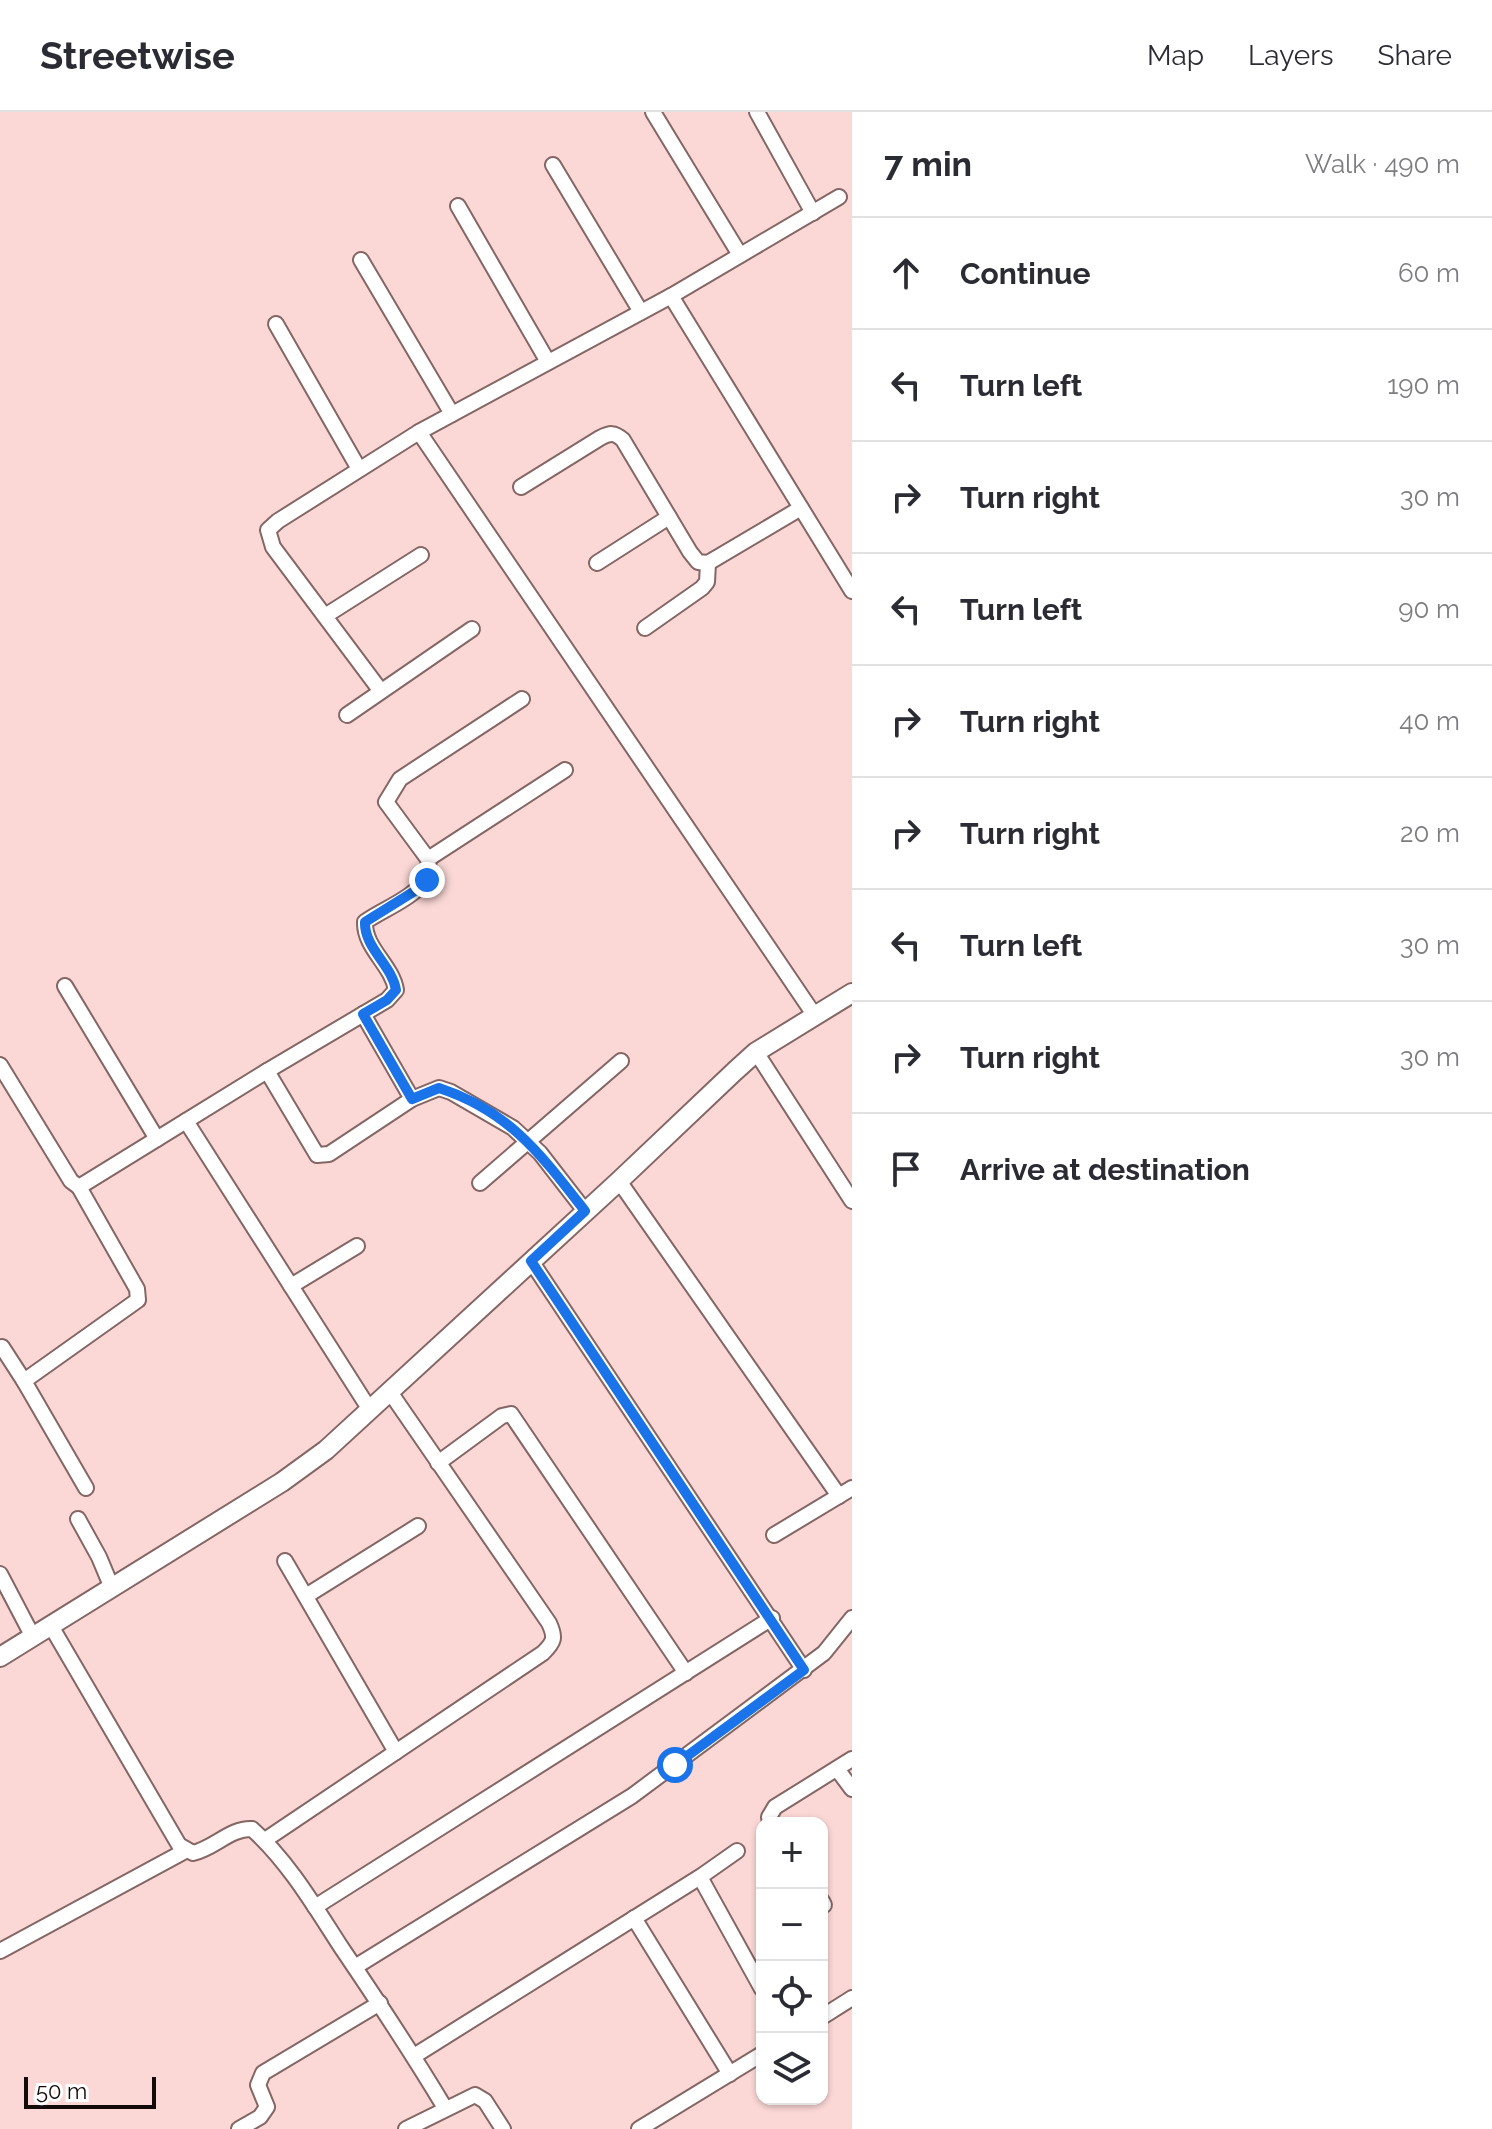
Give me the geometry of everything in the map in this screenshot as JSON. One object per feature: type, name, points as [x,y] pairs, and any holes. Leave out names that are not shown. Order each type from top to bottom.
[{"type":"street","points":[[653,112],[740,255]]},
{"type":"street","points":[[757,112],[813,213]]},
{"type":"street","points":[[553,165],[641,312]]},
{"type":"street","points":[[380,690],[273,547],[268,530],[419,432],[671,296],[839,197]]},
{"type":"street","points":[[458,206],[548,362]]},
{"type":"street","points":[[361,260],[452,414]]},
{"type":"street","points":[[671,296],[852,591]]},
{"type":"street","points":[[276,324],[359,469]]},
{"type":"street","points":[[419,432],[815,1016]]},
{"type":"street","points":[[521,487],[600,438],[610,433],[617,435],[698,562],[708,563],[801,508]]},
{"type":"street","points":[[597,563],[669,517]]},
{"type":"street","points":[[325,616],[421,555]]},
{"type":"street","points":[[645,628],[702,588],[707,582],[708,563]]},
{"type":"street","points":[[347,715],[472,629]]},
{"type":"street","points":[[79,1187],[387,1000],[396,990],[394,980],[365,934],[365,922],[418,889],[427,880],[430,870],[428,859],[386,802],[400,779],[522,699]]},
{"type":"street","points":[[428,859],[565,770]]},
{"type":"street","points":[[65,986],[157,1139]]},
{"type":"street","points":[[0,1657],[282,1482],[326,1450],[756,1052],[852,993]]},
{"type":"street","points":[[363,1014],[412,1099]]},
{"type":"street","points":[[756,1052],[852,1201]]},
{"type":"street","points":[[480,1183],[621,1061]]},
{"type":"street","points":[[0,1065],[71,1181],[79,1187],[137,1289],[138,1300],[24,1381]]},
{"type":"street","points":[[267,1071],[314,1152],[322,1156],[412,1099],[439,1088],[497,1117],[529,1141],[585,1211]]},
{"type":"street","points":[[186,1121],[370,1410]]},
{"type":"street","points":[[619,1181],[839,1496]]},
{"type":"street","points":[[291,1286],[357,1246]]},
{"type":"street","points":[[531,1261],[804,1670]]},
{"type":"street","points":[[2,1347],[86,1488]]},
{"type":"street","points":[[265,1840],[543,1653],[553,1643],[554,1634],[549,1623],[390,1392]]},
{"type":"street","points":[[438,1463],[502,1416],[511,1414],[686,1673]]},
{"type":"street","points":[[774,1535],[852,1488]]},
{"type":"street","points":[[78,1519],[112,1588]]},
{"type":"street","points":[[306,1596],[418,1526]]},
{"type":"street","points":[[285,1561],[396,1752]]},
{"type":"street","points":[[0,1574],[33,1637]]},
{"type":"street","points":[[315,1907],[772,1618]]},
{"type":"street","points":[[355,1967],[632,1796],[804,1670],[824,1653],[852,1618]]},
{"type":"street","points":[[51,1626],[179,1845],[185,1851],[202,1851],[241,1828],[252,1829],[265,1840],[380,2003],[445,2108]]},
{"type":"street","points":[[769,1817],[775,1807],[852,1759]]},
{"type":"street","points":[[837,1769],[852,1789]]},
{"type":"street","points":[[0,1951],[185,1851]]},
{"type":"street","points":[[414,2056],[737,1851]]},
{"type":"street","points":[[700,1877],[756,1978]]},
{"type":"street","points":[[634,1918],[730,2074]]},
{"type":"street","points":[[828,2013],[852,1998]]},
{"type":"street","points":[[239,2129],[265,2112],[267,2107],[258,2085],[263,2073],[380,2003]]},
{"type":"street","points":[[639,2129],[756,2058]]},
{"type":"street","points":[[406,2129],[468,2097],[480,2097],[503,2129]]},
{"type":"route","points":[[427,880],[418,889],[365,922],[365,934],[394,980],[396,990],[387,1000],[363,1014],[412,1099],[439,1088],[497,1117],[529,1141],[585,1211],[531,1261],[804,1670],[675,1765]]}]
